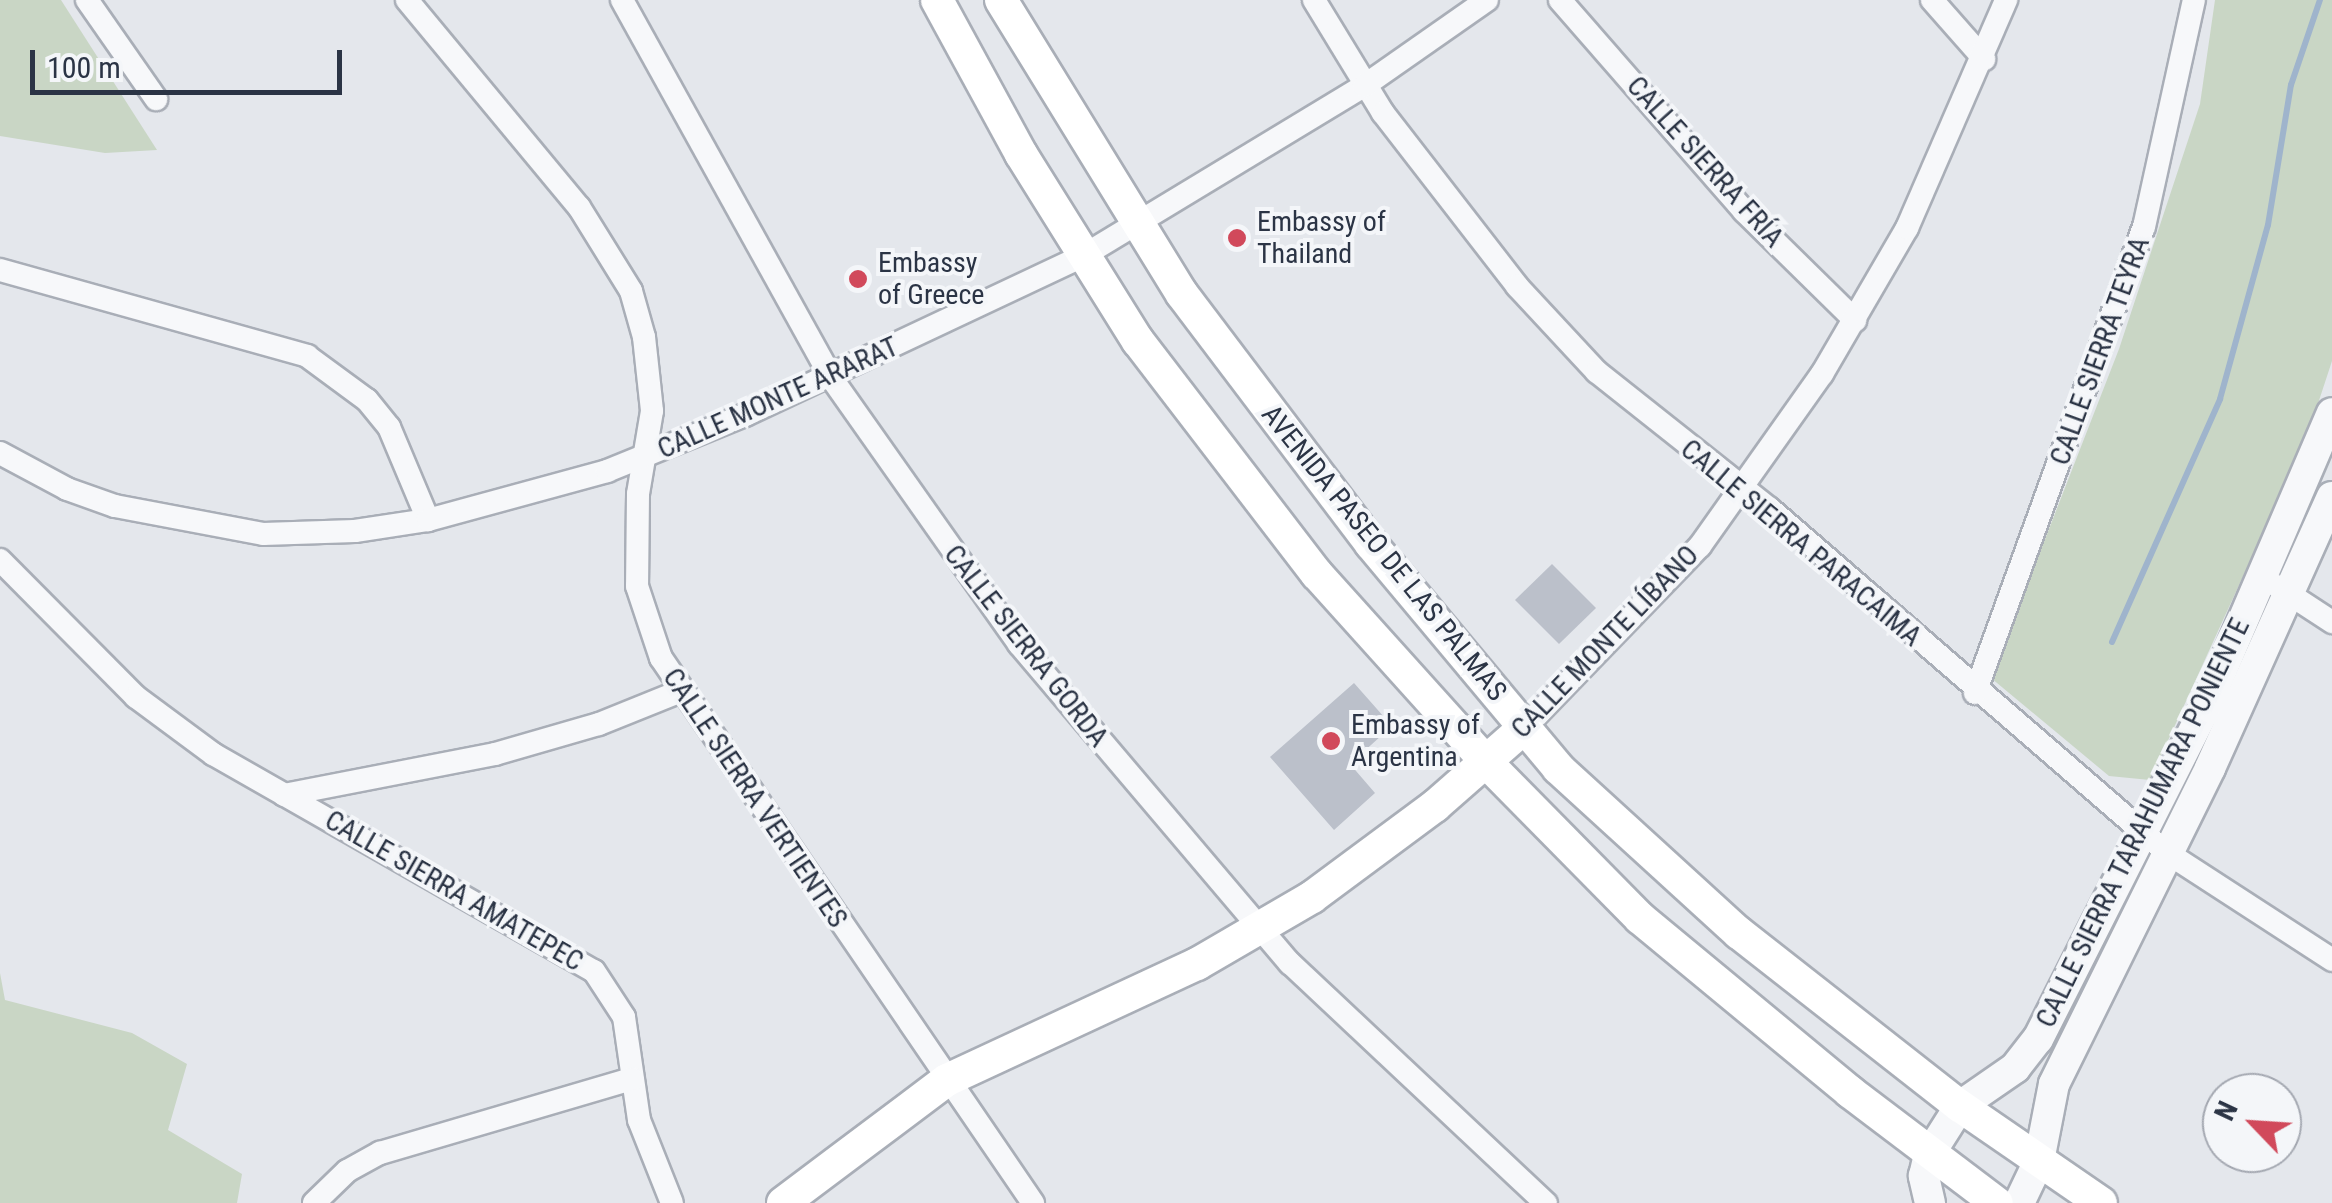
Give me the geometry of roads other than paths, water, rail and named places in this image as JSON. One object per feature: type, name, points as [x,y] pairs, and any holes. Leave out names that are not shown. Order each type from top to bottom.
[{"type":"main road","name":"AVENIDA PASEO DE LAS PALMAS","points":[[937,0],[1083,256],[1246,488],[1486,762],[1640,918],[1928,1155],[1996,1203]]},
{"type":"main road","name":"AVENIDA PASEO DE LAS PALMAS","points":[[1001,0],[1139,225],[1301,455],[1525,727],[1670,874],[1960,1106],[2100,1203]]},
{"type":"main road","name":"CALLE MONTE LÍBANO","points":[[782,1203],[946,1080],[1197,964],[1258,928],[1358,862],[1525,727]]},
{"type":"street","points":[[87,0],[156,99]]},
{"type":"street","name":"CALLE SIERRA VERTIENTES","points":[[407,0],[579,207],[631,292],[650,377],[646,456],[635,532],[637,586],[644,621],[681,690],[1033,1203]]},
{"type":"street","name":"CALLE SIERRA GORDA","points":[[622,0],[830,376],[1019,644],[1258,928],[1417,1087],[1546,1203]]},
{"type":"street","name":"CALLE SIERRA PARACAIMA","points":[[1314,0],[1364,86],[1517,286],[1570,343],[1658,425],[1744,488],[1975,693],[2141,832],[2332,960]]},
{"type":"street","name":"CALLE MONTE ARARAT","points":[[0,452],[66,489],[217,529],[308,534],[428,520],[646,456],[830,376],[1083,256],[1364,86],[1487,0]]},
{"type":"street","name":"CALLE SIERRA FRÍA","points":[[1560,0],[1744,211],[1855,320]]},
{"type":"street","points":[[1932,0],[1984,59]]},
{"type":"street","name":"CALLE MONTE LÍBANO","points":[[1525,727],[1658,593],[1744,488],[1855,320],[1906,228],[1984,59],[2006,0]]},
{"type":"street","name":"CALLE SIERRA TEYRA","points":[[1975,693],[2144,227],[2194,0]]},
{"type":"street","points":[[0,270],[307,356],[367,400],[389,428],[428,520]]},
{"type":"street","name":"CALLE SIERRA TARAHUMARA PONIENTE","points":[[1928,1155],[1960,1106],[2016,1068],[2038,1039],[2262,576],[2332,414]]},
{"type":"street","name":"CALLE SIERRA TARAHUMARA PONIENTE","points":[[2018,1203],[2039,1161],[2054,1084],[2292,596],[2332,497]]},
{"type":"street","name":"CALLE SIERRA AMATEPEC","points":[[0,560],[136,697],[284,795],[594,971],[624,1017],[632,1079],[652,1161],[672,1203]]},
{"type":"street","points":[[2262,576],[2332,622]]},
{"type":"street","points":[[284,795],[526,746],[681,690]]},
{"type":"street","points":[[314,1203],[347,1171],[380,1153],[632,1079]]},
{"type":"street","points":[[1928,1155],[1924,1176],[1930,1203]]},
{"type":"waterway","points":[[2112,642],[2220,399],[2268,225],[2291,85],[2320,0]]},
{"type":"place","name":"Embassy of Thailand","points":[[1237,238]]},
{"type":"place","name":"Embassy of Greece","points":[[858,279]]},
{"type":"place","name":"Embassy of Argentina","points":[[1331,741]]}]
